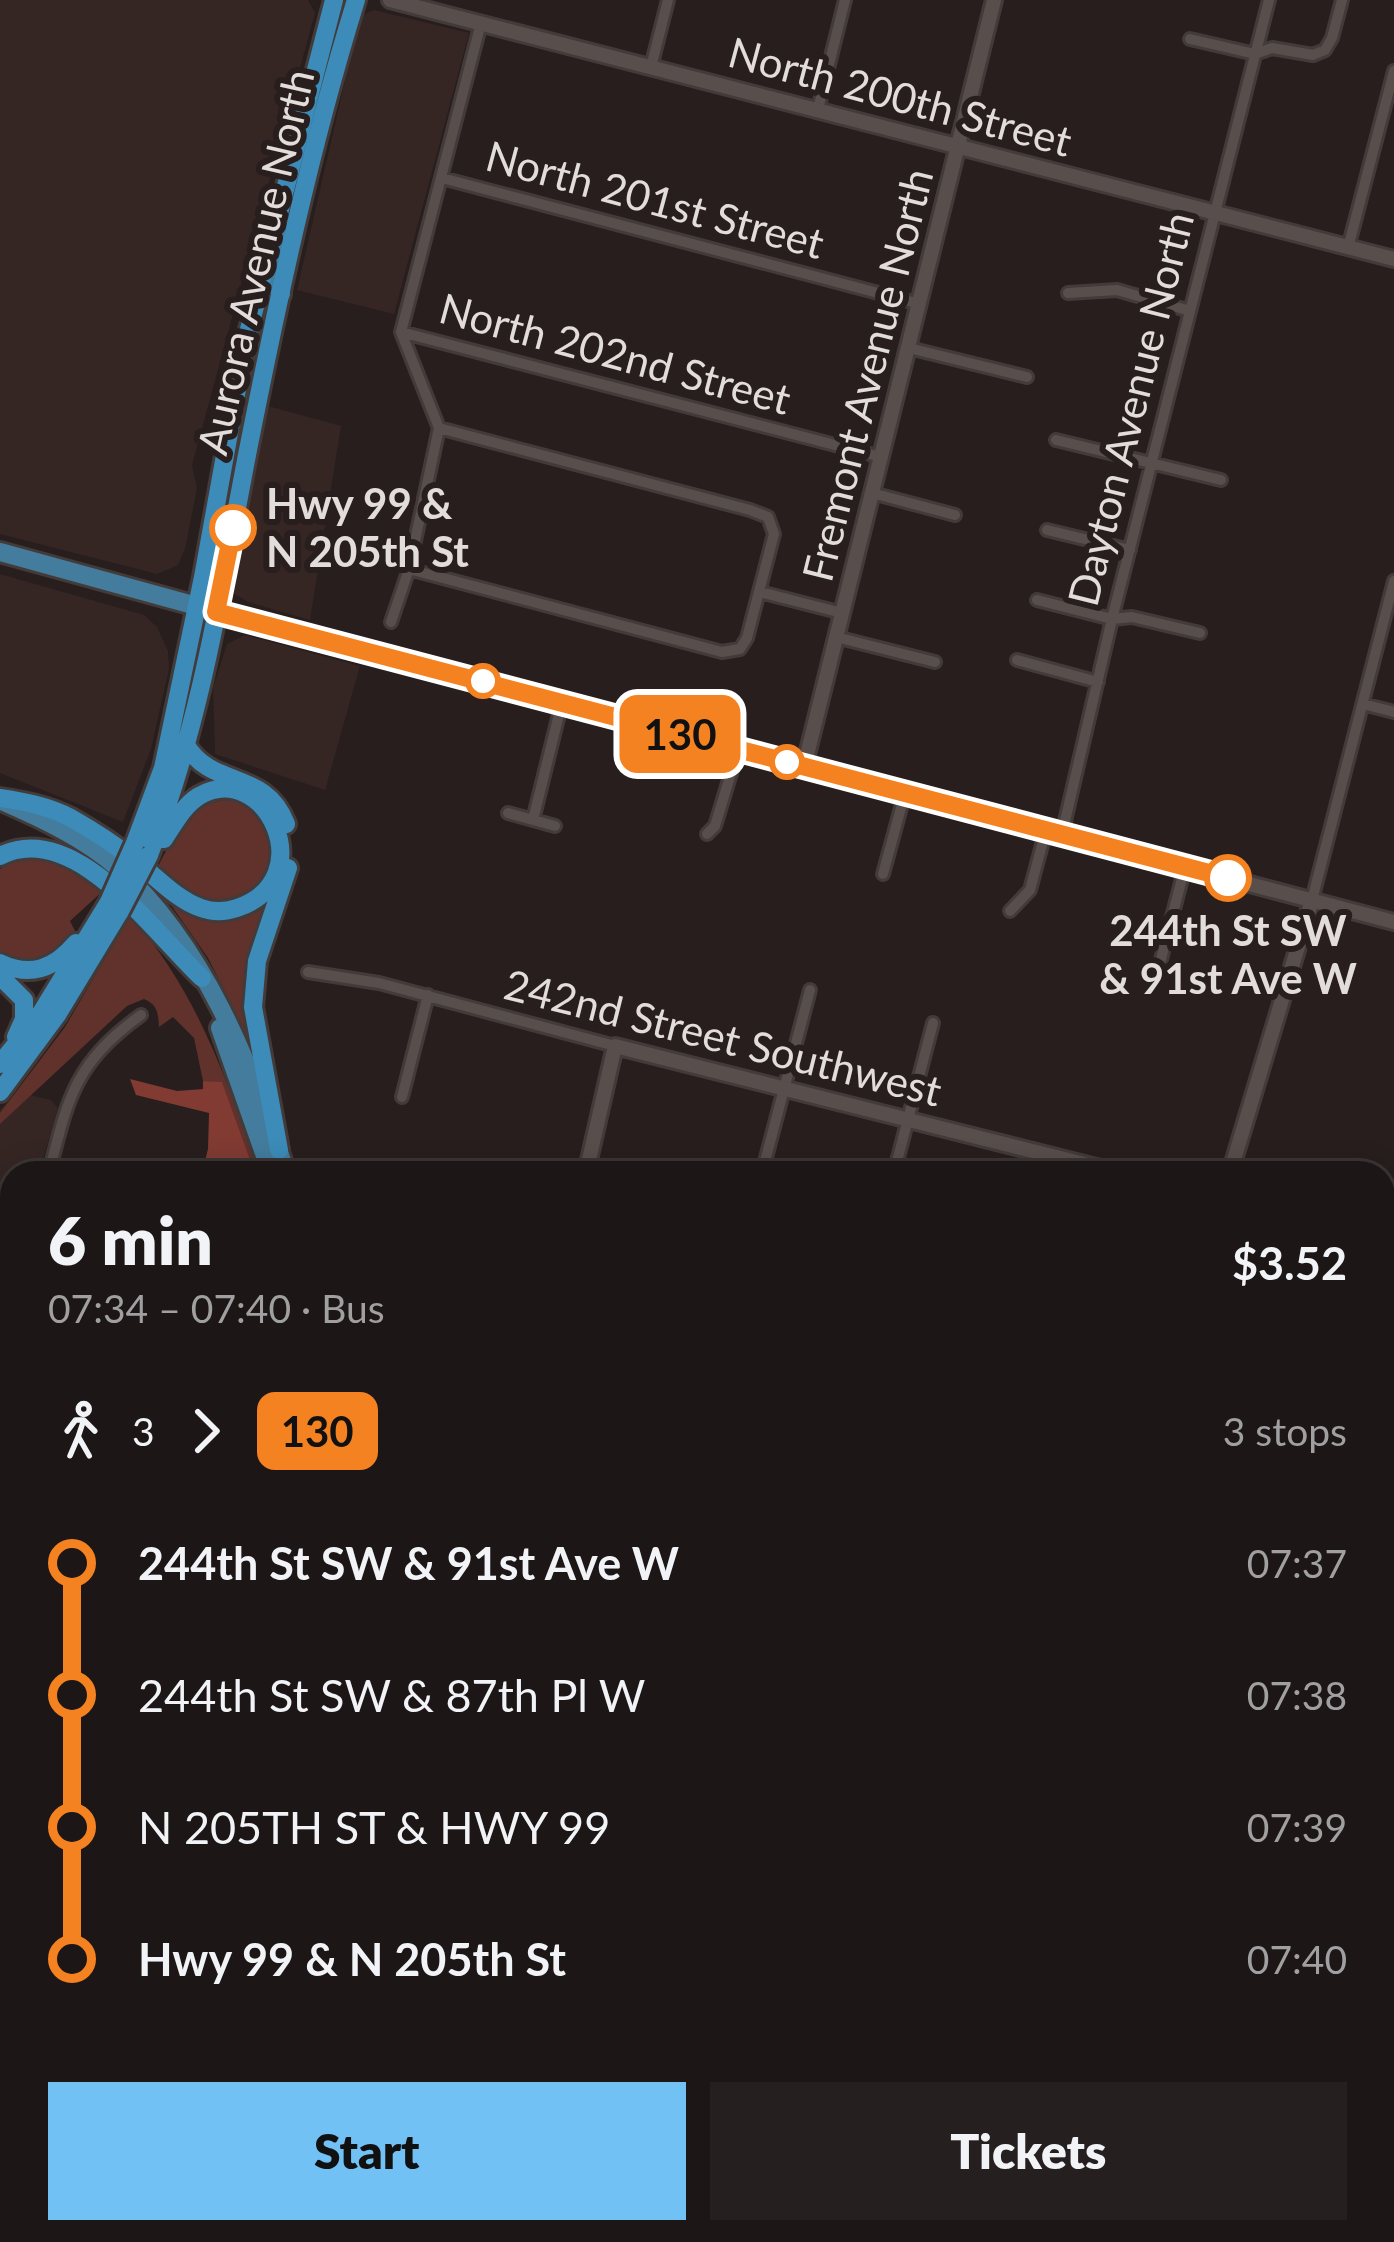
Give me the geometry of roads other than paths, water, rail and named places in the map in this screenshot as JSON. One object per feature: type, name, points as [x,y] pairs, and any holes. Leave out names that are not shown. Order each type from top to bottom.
[{"type":"highway","name":"Aurora Avenue North","points":[[206,608],[245,344],[334,0]]},
{"type":"highway","name":"Aurora Avenue North","points":[[206,608],[356,0]]},
{"type":"highway","points":[[0,1092],[58,1015],[142,849],[186,745],[206,608]]},
{"type":"highway","points":[[142,849],[206,608]]},
{"type":"highway","points":[[186,745],[196,762],[263,790],[276,802],[289,831],[289,865],[261,949],[254,994],[256,1036],[279,1150]]},
{"type":"highway","points":[[0,799],[40,804],[74,820],[201,909],[230,910],[254,901],[271,883],[281,854],[278,828],[263,807],[224,789],[186,806],[159,848],[142,849]]},
{"type":"highway","points":[[0,856],[41,848],[73,859],[112,886],[202,978]]},
{"type":"highway","points":[[0,963],[27,971],[52,966],[114,907]]},
{"type":"highway","points":[[4,1059],[114,907]]},
{"type":"highway","points":[[0,976],[20,992],[25,1008],[4,1059]]},
{"type":"main road","points":[[274,226],[280,244],[273,278],[281,294]]},
{"type":"main road","points":[[0,552],[206,608]]},
{"type":"main road","points":[[0,799],[45,820],[113,864],[158,910],[229,1024],[282,1161]]},
{"type":"main road","points":[[220,1012],[220,1033],[267,1161]]},
{"type":"street","name":"North 200th Street","points":[[390,0],[1394,259]]},
{"type":"street","points":[[651,67],[668,0]]},
{"type":"street","points":[[818,110],[845,0]]},
{"type":"street","name":"Fremont Avenue North","points":[[804,766],[994,0]]},
{"type":"street","name":"Dayton Avenue North","points":[[1062,834],[1268,0]]},
{"type":"street","points":[[1190,38],[1256,54],[1272,48],[1313,55],[1325,50],[1332,38],[1342,0]]},
{"type":"street","points":[[391,622],[409,569],[439,428],[401,332],[481,22]]},
{"type":"street","points":[[1348,248],[1394,71]]},
{"type":"street","name":"North 201st Street","points":[[442,178],[920,304]]},
{"type":"street","points":[[1068,293],[1117,290],[1190,311]]},
{"type":"street","name":"North 202nd Street","points":[[401,332],[881,457]]},
{"type":"street","points":[[909,348],[1027,377]]},
{"type":"street","points":[[409,569],[722,652],[740,649],[775,534],[768,518],[439,428]]},
{"type":"street","points":[[1056,440],[1221,480]]},
{"type":"street","points":[[872,493],[955,515]]},
{"type":"street","points":[[1047,530],[1130,550]]},
{"type":"street","points":[[1234,1161],[1312,900],[1394,581]]},
{"type":"street","points":[[760,592],[842,613]]},
{"type":"street","points":[[1037,600],[1112,619],[1132,616],[1200,633]]},
{"type":"street","points":[[206,608],[1394,922]]},
{"type":"street","points":[[836,637],[934,662]]},
{"type":"street","points":[[1017,660],[1098,682]]},
{"type":"street","points":[[533,820],[562,702]]},
{"type":"street","points":[[1363,704],[1394,712]]},
{"type":"street","points":[[707,835],[716,826],[738,750]]},
{"type":"street","points":[[883,874],[905,793]]},
{"type":"street","points":[[508,813],[555,826]]},
{"type":"street","points":[[1010,911],[1030,890],[1046,830]]},
{"type":"street","points":[[1160,964],[1185,867]]},
{"type":"street","name":"242nd Street Southwest","points":[[308,972],[428,995],[1072,1161]]},
{"type":"street","points":[[765,1161],[810,990]]},
{"type":"street","points":[[402,1096],[428,995]]},
{"type":"street","points":[[52,1161],[67,1105],[87,1063],[111,1037],[142,1015]]},
{"type":"street","points":[[898,1161],[933,1023]]},
{"type":"street","points":[[589,1161],[615,1046]]},
{"type":"place","name":"Hwy 99 & N 205th St","points":[[233,528]]},
{"type":"place","name":"244th St SW & 91st Ave W","points":[[1228,878]]}]
